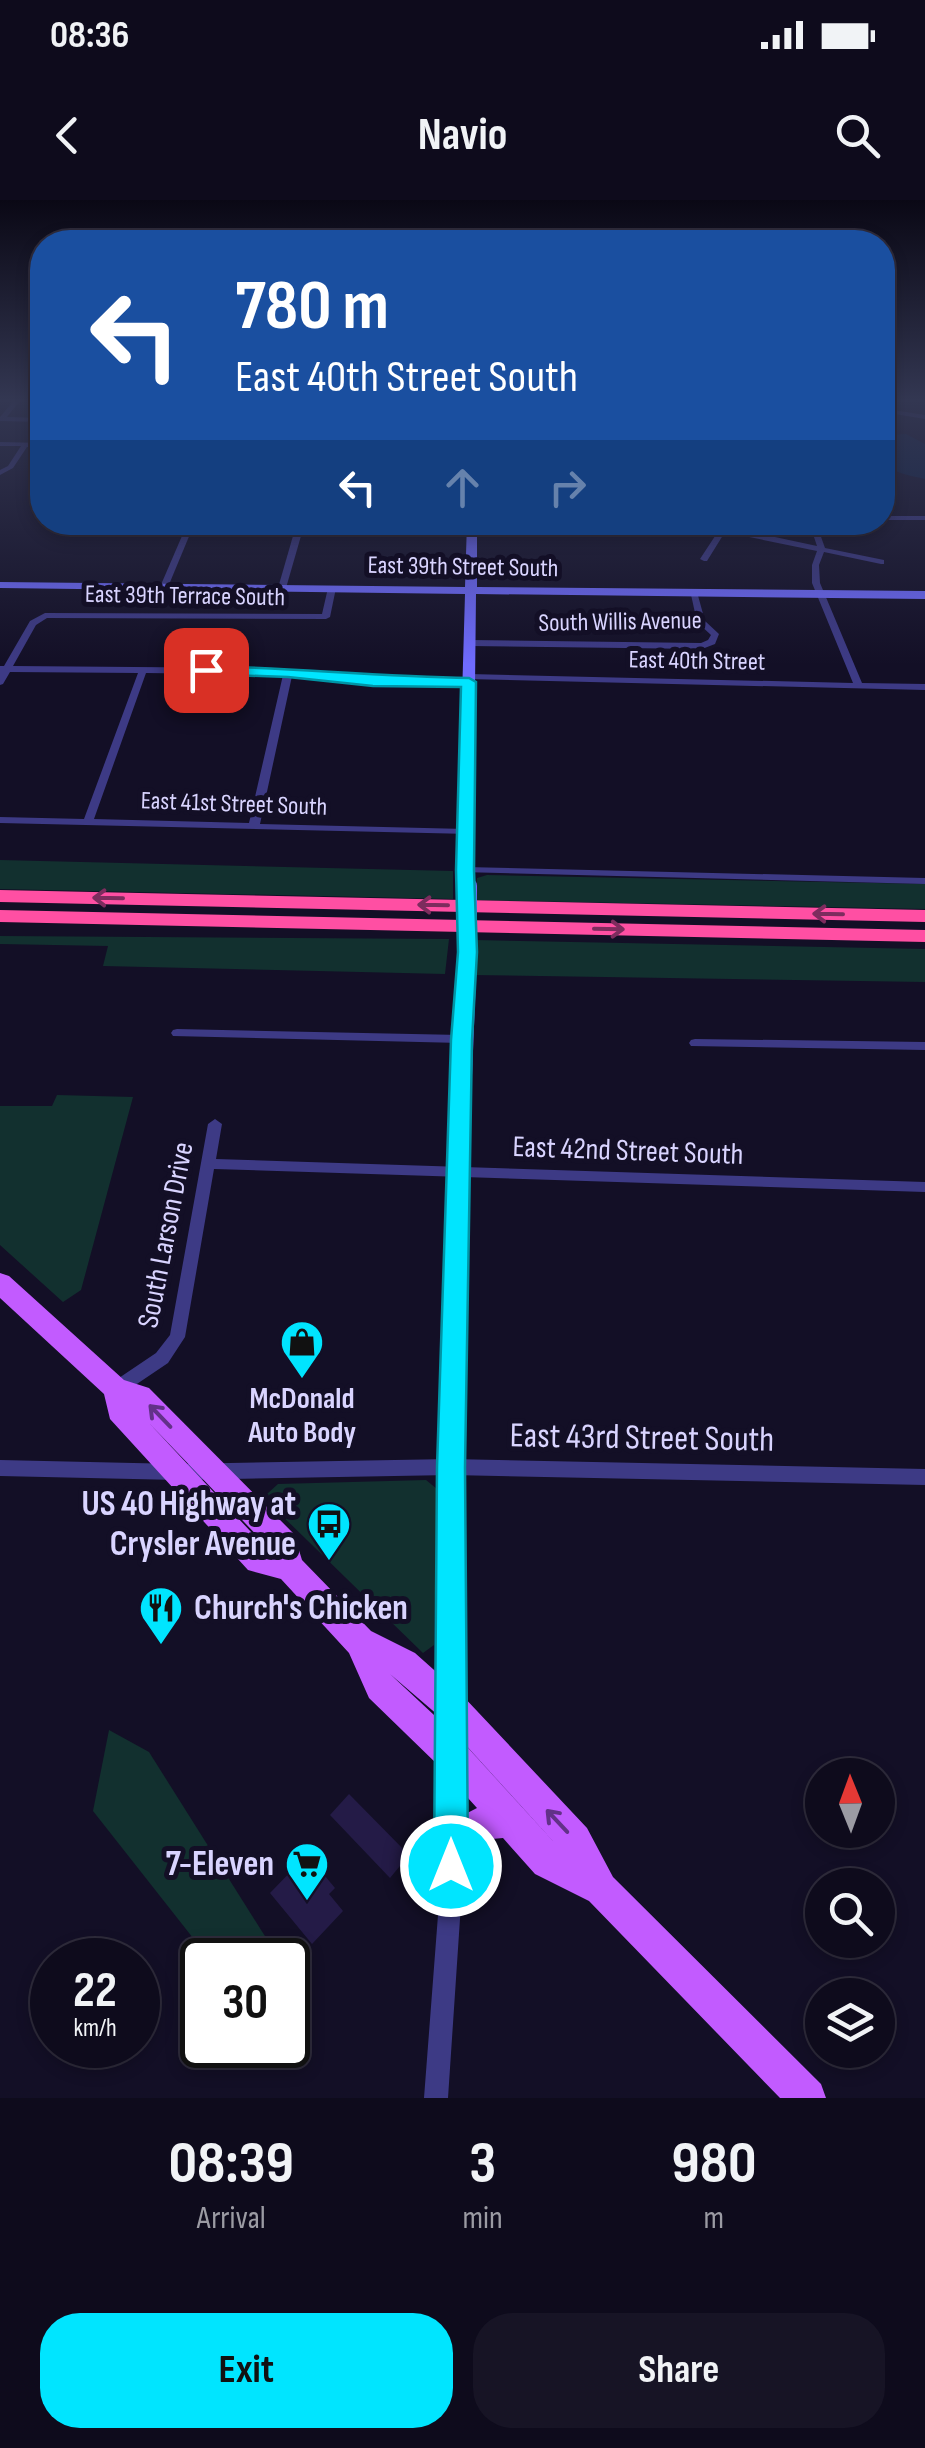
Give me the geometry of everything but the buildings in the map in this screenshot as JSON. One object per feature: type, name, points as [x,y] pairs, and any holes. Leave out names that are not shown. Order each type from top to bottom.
[{"type":"highway","points":[[0,896],[925,916]]},
{"type":"highway","points":[[0,916],[925,936]]},
{"type":"highway","points":[[0,930],[411,926]]},
{"type":"main road","points":[[451,1754],[451,1467],[461,1040],[468,952],[466,832],[472,535]]},
{"type":"main road","name":"East 39th Street South","points":[[0,585],[925,595]]},
{"type":"main road","points":[[0,1283],[116,1388],[140,1396],[284,1544],[288,1567]]},
{"type":"main road","points":[[116,1388],[120,1411],[258,1560],[288,1567],[360,1642],[404,1664],[450,1705],[574,1840],[601,1889],[807,2098]]},
{"type":"main road","points":[[360,1642],[380,1687],[451,1754],[547,1862],[601,1889]]},
{"type":"main road","points":[[451,1842],[467,1826],[492,1820],[510,1821]]},
{"type":"street","points":[[895,518],[925,518]]},
{"type":"street","points":[[164,587],[186,535]]},
{"type":"street","points":[[282,588],[297,535]]},
{"type":"street","points":[[704,559],[719,535]]},
{"type":"street","points":[[757,535],[882,562]]},
{"type":"street","points":[[818,535],[824,549],[813,572],[858,684]]},
{"type":"street","name":"East 39th Terrace South","points":[[4,669],[33,622],[45,615],[326,618],[332,588]]},
{"type":"street","name":"South Willis Avenue","points":[[470,643],[702,646],[711,643],[715,634],[701,622],[693,592]]},
{"type":"street","points":[[0,682],[4,669]]},
{"type":"street","name":"East 40th Street","points":[[4,669],[288,672],[373,682],[858,684],[925,688]]},
{"type":"street","points":[[88,822],[143,670]]},
{"type":"street","points":[[254,825],[288,672]]},
{"type":"street","name":"East 41st Street South","points":[[0,820],[466,832]]},
{"type":"street","points":[[467,878],[925,880]]},
{"type":"street","points":[[177,1033],[461,1040]]},
{"type":"street","points":[[696,1043],[925,1046]]},
{"type":"street","name":"South Larson Drive","points":[[116,1388],[162,1358],[177,1337],[215,1124]]},
{"type":"street","name":"East 42nd Street South","points":[[210,1164],[925,1187]]},
{"type":"street","name":"East 43rd Street South","points":[[0,1468],[214,1472],[451,1467],[925,1477]]},
{"type":"street","points":[[436,2098],[451,1842],[451,1754]]},
{"type":"green space","points":[[0,860],[453,871],[453,899],[0,889]]},
{"type":"green space","points":[[487,875],[925,884],[925,909],[475,900],[477,878]]},
{"type":"green space","points":[[0,936],[449,939],[445,974],[103,966],[108,946],[0,944]]},
{"type":"green space","points":[[475,940],[925,949],[925,982],[472,975]]},
{"type":"green space","points":[[57,1095],[133,1097],[81,1290],[63,1302],[0,1245],[0,1106],[52,1106]]},
{"type":"green space","points":[[426,1480],[437,1489],[434,1645],[423,1653],[270,1504],[267,1494],[278,1484]]},
{"type":"green space","points":[[109,1730],[149,1752],[266,1938],[193,1938],[93,1811]]},
{"type":"place","name":"McDonald Auto Body","points":[[302,1380]]},
{"type":"place","name":"US 40 Highway at Crysler Avenue","points":[[329,1562]]},
{"type":"place","name":"Church's Chicken","points":[[161,1646]]},
{"type":"place","name":"7-Eleven","points":[[307,1902]]},
{"type":"route","points":[[206,670],[288,672],[373,682],[469,682],[465,870],[468,952],[461,1040],[451,1467],[451,1866]]}]
